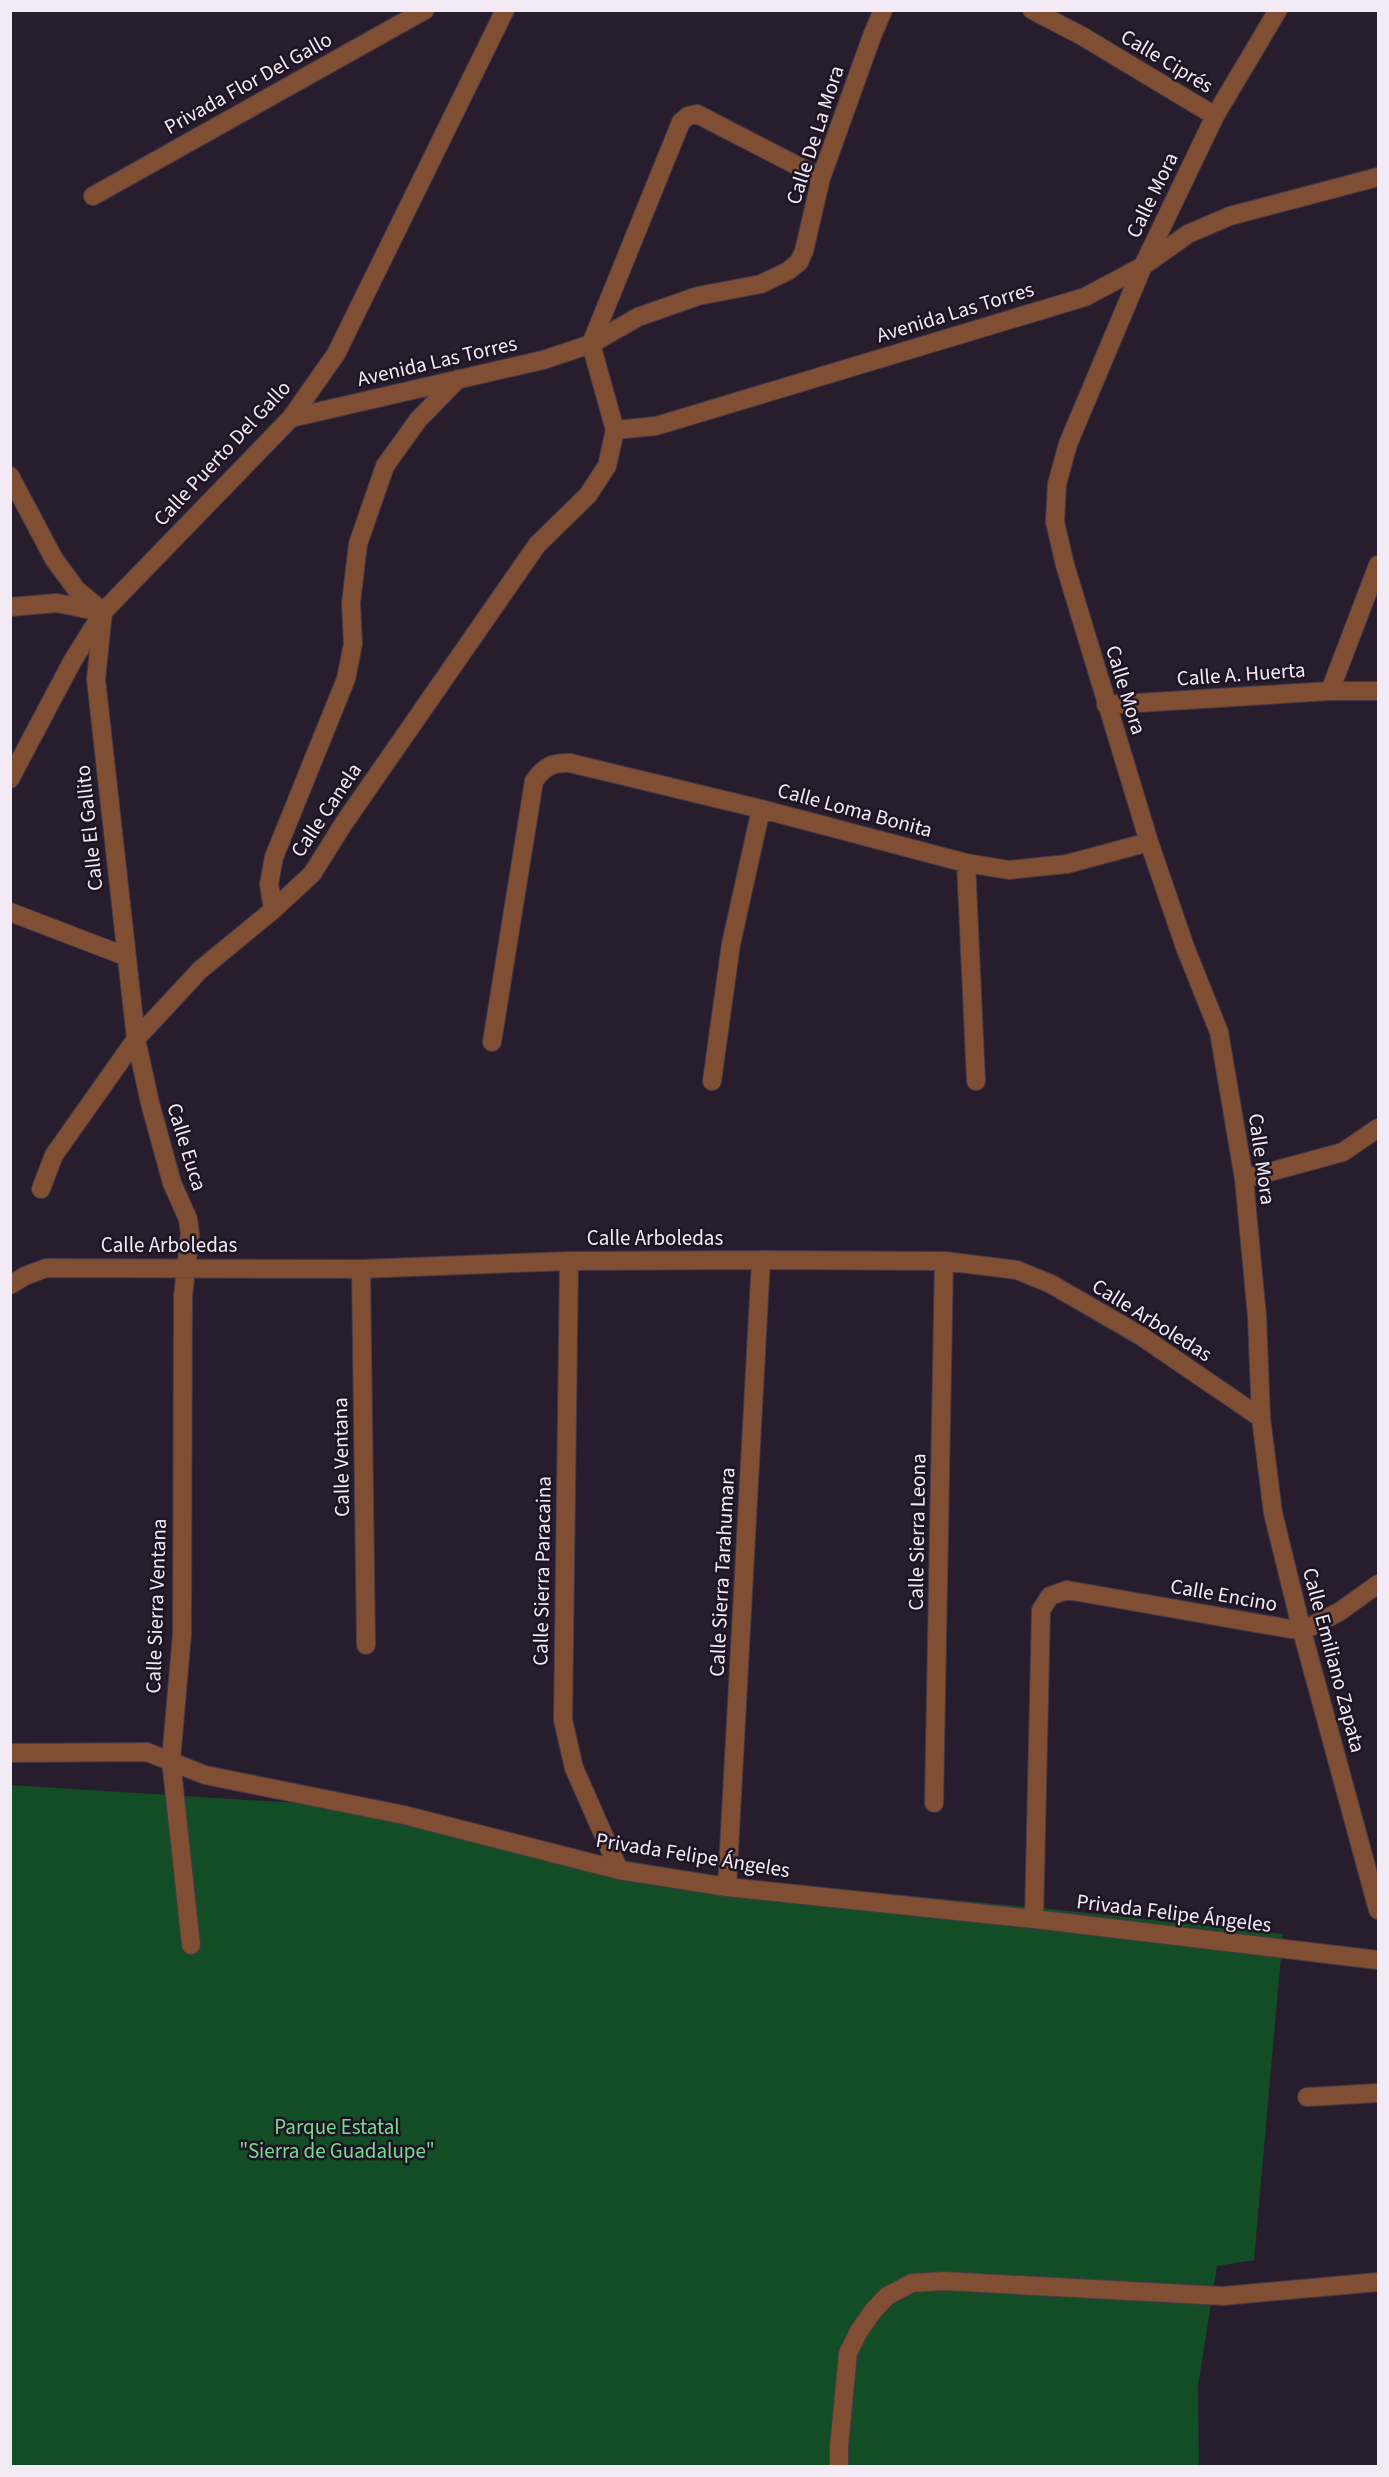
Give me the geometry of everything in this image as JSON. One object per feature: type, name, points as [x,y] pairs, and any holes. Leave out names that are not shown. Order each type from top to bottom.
[{"type":"street","name":"Privada Flor Del Gallo","points":[[93,195],[425,10]]},
{"type":"street","name":"Calle Puerto Del Gallo","points":[[10,779],[73,660],[103,612],[291,418],[336,354],[505,10]]},
{"type":"street","name":"Calle De La Mora","points":[[788,271],[799,262],[804,251],[821,178],[883,10]]},
{"type":"street","name":"Calle Ciprés","points":[[1032,10],[1082,36],[1215,116]]},
{"type":"street","name":"Calle Mora","points":[[1261,1418],[1257,1316],[1244,1179],[1219,1032],[1185,947],[1149,842],[1106,705],[1065,565],[1055,522],[1057,484],[1068,444],[1143,266],[1215,116],[1278,10]]},
{"type":"street","points":[[615,430],[591,344],[681,122],[688,116],[697,114],[821,178]]},
{"type":"street","name":"Avenida Las Torres","points":[[615,430],[656,426],[1085,297],[1143,266],[1188,234],[1230,216],[1378,177]]},
{"type":"street","name":"Avenida Las Torres","points":[[291,418],[543,360],[591,344],[638,317],[698,296],[761,284],[788,271]]},
{"type":"street","points":[[273,910],[269,884],[274,857],[346,679],[353,644],[351,603],[358,544],[385,466],[418,420],[458,379]]},
{"type":"street","name":"Calle Canela","points":[[41,1189],[54,1155],[136,1039],[201,970],[312,874],[344,823],[537,545],[588,495],[607,466],[615,430]]},
{"type":"street","points":[[10,476],[54,559],[76,589],[103,612]]},
{"type":"street","points":[[1330,690],[1378,565]]},
{"type":"street","points":[[10,607],[57,603],[103,612]]},
{"type":"street","name":"Calle El Gallito","points":[[103,612],[96,678],[136,1039]]},
{"type":"street","name":"Calle A. Huerta","points":[[1106,705],[1330,690],[1378,691]]},
{"type":"street","name":"Calle Loma Bonita","points":[[492,1042],[534,781],[541,771],[551,764],[570,763],[761,809],[966,863],[1009,870],[1067,864],[1149,842]]},
{"type":"street","points":[[712,1081],[731,944],[761,809]]},
{"type":"street","points":[[966,863],[976,1081]]},
{"type":"street","points":[[10,912],[125,956]]},
{"type":"street","name":"Calle Euca","points":[[136,1039],[150,1103],[172,1183],[188,1219],[190,1234],[185,1267]]},
{"type":"street","points":[[1244,1179],[1343,1152],[1378,1128]]},
{"type":"street","name":"Calle Sierra Tarahumara","points":[[727,1887],[761,1260]]},
{"type":"street","name":"Calle Arboledas","points":[[10,1285],[46,1268],[361,1269],[569,1261],[944,1262],[1017,1270],[1051,1284],[1140,1336],[1261,1418]]},
{"type":"street","name":"Calle Sierra Paracaina","points":[[569,1261],[563,1720],[574,1768],[619,1870]]},
{"type":"street","name":"Calle Sierra Leona","points":[[934,1803],[944,1262]]},
{"type":"street","name":"Calle Sierra Ventana","points":[[185,1267],[182,1634],[171,1760],[191,1945]]},
{"type":"street","name":"Calle Ventana","points":[[361,1269],[366,1645]]},
{"type":"street","name":"Calle Emiliano Zapata","points":[[1261,1418],[1273,1513],[1302,1631],[1373,1866],[1378,1910]]},
{"type":"street","name":"Calle Encino","points":[[1035,1919],[1041,1610],[1050,1596],[1067,1590],[1302,1631],[1339,1612],[1378,1584]]},
{"type":"street","name":"Privada Felipe Ángeles","points":[[10,1753],[147,1752],[205,1775],[404,1815],[619,1870],[727,1887],[1035,1919],[1378,1960]]},
{"type":"street","points":[[1307,2097],[1378,2093]]},
{"type":"street","points":[[839,2466],[838,2447],[848,2353],[859,2331],[873,2311],[887,2296],[912,2283],[944,2281],[1223,2296],[1378,2282]]},
{"type":"green space","name":"Parque Estatal \"Sierra de Guadalupe\"","points":[[10,1785],[330,1805],[715,1877],[1283,1934],[1254,2260],[1217,2266],[1198,2386],[1199,2466],[11,2466]]}]
